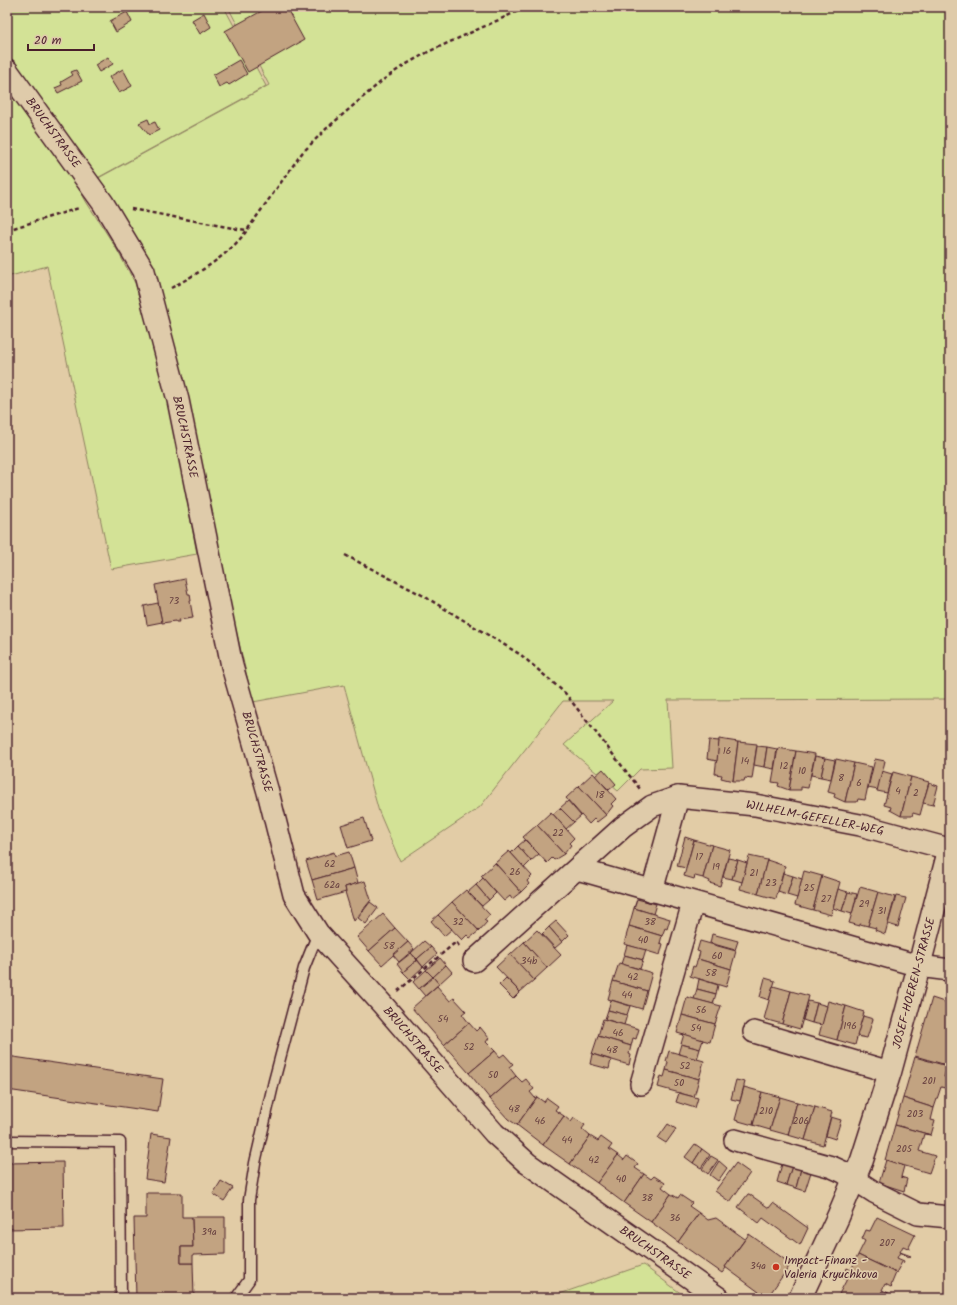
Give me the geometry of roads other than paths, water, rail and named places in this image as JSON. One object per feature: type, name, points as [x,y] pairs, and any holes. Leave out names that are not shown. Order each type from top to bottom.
[{"type":"street","name":"BRUCHSTRASSE","points":[[7,70],[103,203],[144,272],[178,400],[232,666],[268,792],[294,895],[318,932],[494,1133],[527,1163],[719,1298]]},
{"type":"street","name":"WILHELM-GEFELLER-WEG","points":[[474,961],[623,828],[652,806],[678,797],[755,805],[845,822],[950,848]]},
{"type":"street","points":[[652,891],[678,797]]},
{"type":"street","name":"JOSEF-HOEREN-STRASSE","points":[[800,1298],[862,1160],[890,1072],[950,848]]},
{"type":"street","points":[[577,869],[919,966],[950,970]]},
{"type":"street","points":[[641,1084],[693,903]]},
{"type":"street","points":[[754,1032],[890,1072]]},
{"type":"street","points":[[735,1140],[832,1167],[843,1172],[874,1192],[918,1214],[950,1217]]},
{"type":"lane","points":[[236,1298],[249,1280],[249,1200],[255,1163],[274,1081],[304,968],[318,932]]},
{"type":"lane","points":[[7,1141],[120,1142],[121,1298]]},
{"type":"place","name":"Impact-Finanz - Valeria Kryuchkova","points":[[776,1267]]}]
